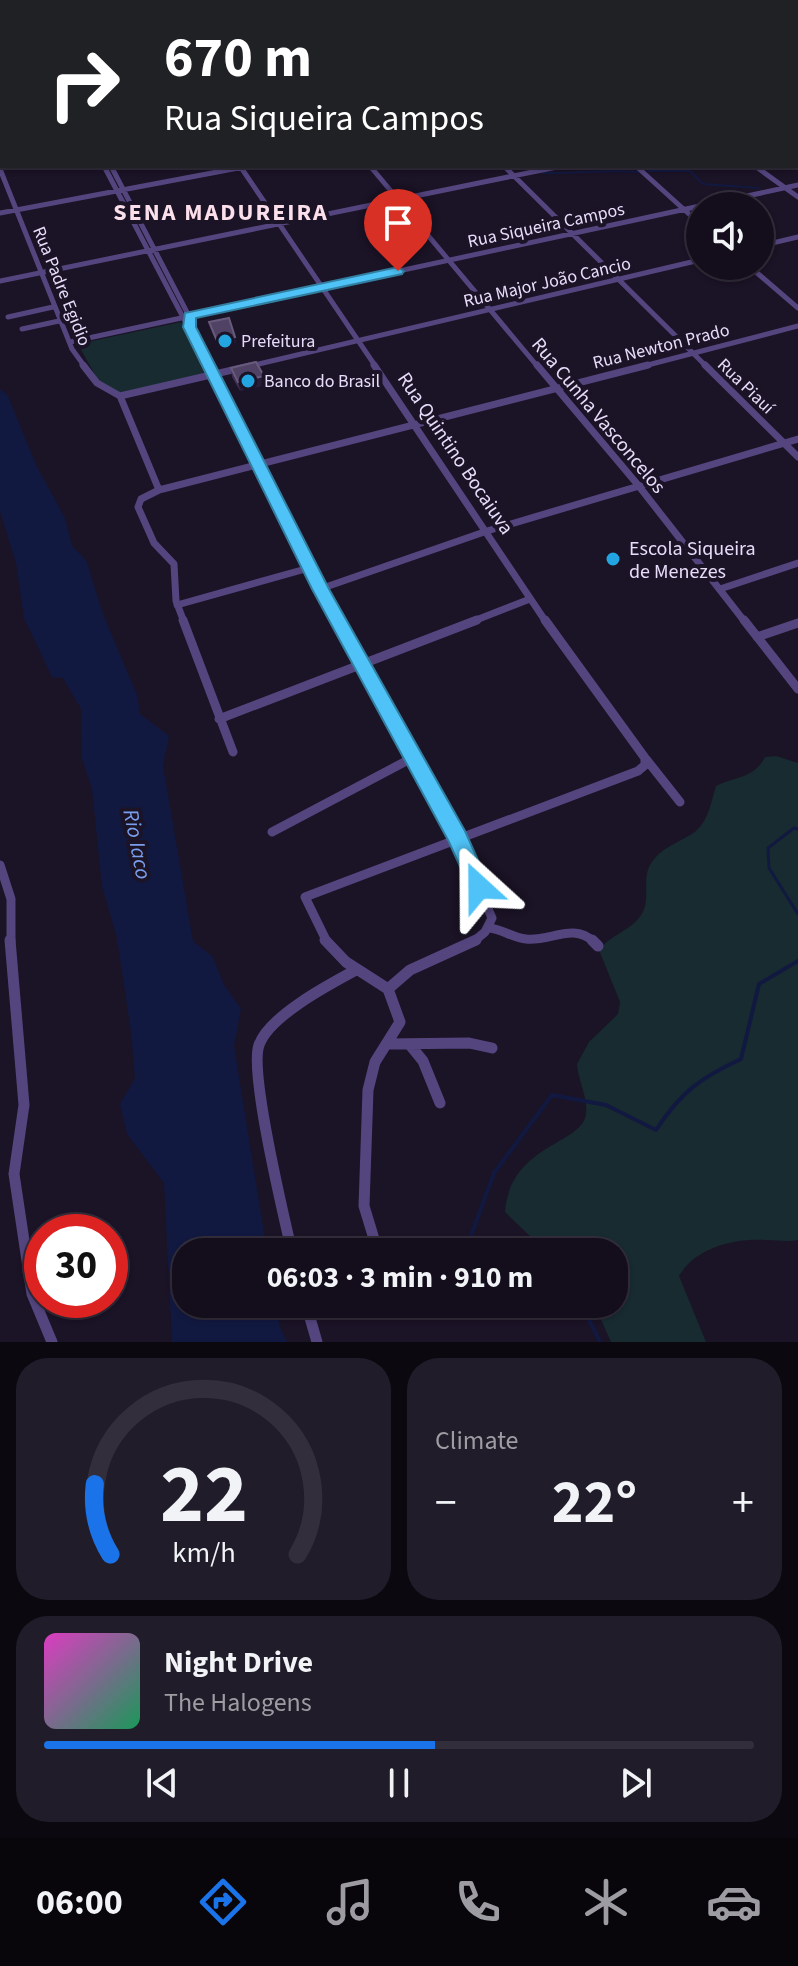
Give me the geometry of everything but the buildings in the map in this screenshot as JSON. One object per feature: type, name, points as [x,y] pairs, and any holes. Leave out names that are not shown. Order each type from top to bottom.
[{"type":"street","points":[[105,168],[186,316],[320,589],[364,663],[457,838],[492,918],[483,936],[400,977],[388,989]]},
{"type":"street","points":[[112,168],[120,191]]},
{"type":"street","points":[[0,213],[238,168]]},
{"type":"street","name":"Rua Quintino Bocaiuva","points":[[244,168],[530,599],[645,762],[680,802]]},
{"type":"street","name":"Rua Cunha Vasconcelos","points":[[372,168],[638,485],[798,689]]},
{"type":"street","name":"Rua Piauí","points":[[506,168],[798,457]]},
{"type":"street","points":[[0,281],[553,168]]},
{"type":"street","points":[[638,168],[686,212]]},
{"type":"street","points":[[758,168],[798,197]]},
{"type":"street","name":"Rua Padre Egidio","points":[[0,169],[53,307],[79,361],[97,383],[120,396]]},
{"type":"street","name":"Rua Siqueira Campos","points":[[766,192],[798,185]]},
{"type":"street","name":"Rua Siqueira Campos","points":[[70,342],[686,209]]},
{"type":"street","points":[[774,243],[798,237]]},
{"type":"street","name":"Rua Major João Cancio","points":[[120,396],[686,263]]},
{"type":"street","points":[[765,280],[798,308]]},
{"type":"street","points":[[8,317],[53,307]]},
{"type":"street","points":[[22,329],[59,321]]},
{"type":"street","name":"Rua Newton Prado","points":[[159,490],[798,326]]},
{"type":"street","points":[[120,396],[137,429],[159,490],[137,503],[154,543],[174,564],[173,591],[177,605],[233,752]]},
{"type":"street","points":[[320,589],[487,531],[798,439]]},
{"type":"street","points":[[720,589],[798,563]]},
{"type":"street","points":[[177,605],[309,568]]},
{"type":"street","points":[[219,719],[530,599]]},
{"type":"street","points":[[757,637],[798,623]]},
{"type":"street","points":[[272,832],[412,758]]},
{"type":"street","points":[[374,1238],[364,1206],[367,1102],[375,1062],[400,1022],[388,989],[356,970],[323,941],[305,897],[638,771],[645,762]]},
{"type":"street","points":[[0,865],[11,899],[10,934],[24,1105],[14,1174],[32,1294],[52,1342]]},
{"type":"street","points":[[489,928],[510,930],[521,938],[529,939],[564,932],[583,933],[598,946]]},
{"type":"street","points":[[289,1238],[260,1093],[258,1045],[266,1032],[284,1018],[335,981],[356,970]]},
{"type":"street","points":[[386,1044],[469,1043],[492,1048]]},
{"type":"street","points":[[410,1045],[423,1061],[440,1103]]},
{"type":"street","points":[[310,1318],[317,1342]]},
{"type":"green space","points":[[181,322],[207,373],[119,393],[100,384],[78,344]]},
{"type":"green space","points":[[776,756],[798,763],[798,1240],[728,1243],[705,1252],[686,1266],[679,1276],[706,1342],[611,1342],[600,1318],[628,1318],[628,1238],[532,1238],[505,1212],[510,1190],[519,1172],[532,1159],[572,1133],[582,1124],[586,1114],[577,1064],[589,1042],[618,1014],[620,1002],[599,950],[641,915],[646,901],[646,879],[650,865],[664,850],[696,831],[709,810],[716,786],[750,773],[765,757]]},
{"type":"water","name":"Rio Iaco","points":[[0,389],[8,396],[36,465],[65,518],[72,546],[86,560],[103,614],[137,695],[140,714],[169,736],[163,766],[193,941],[213,957],[223,983],[241,1009],[234,1046],[265,1238],[172,1238],[172,1318],[278,1318],[287,1342],[172,1342],[164,1183],[127,1134],[120,1104],[135,1078],[131,1032],[117,938],[102,886],[92,789],[82,758],[81,709],[63,678],[52,677],[24,618],[16,563],[0,511]]},
{"type":"waterway","points":[[648,171],[690,171],[703,184],[759,188]]},
{"type":"waterway","points":[[542,173],[639,172]]},
{"type":"waterway","points":[[798,829],[794,828],[768,848],[769,868],[798,914]]},
{"type":"waterway","points":[[470,1238],[494,1173],[552,1095],[606,1105],[656,1130],[692,1087],[741,1059],[759,984],[798,961]]},
{"type":"waterway","points":[[588,1318],[600,1342]]},
{"type":"place","name":"Prefeitura","points":[[225,341]]},
{"type":"place","name":"Banco do Brasil","points":[[248,381]]},
{"type":"place","name":"Escola Siqueira de Menezes","points":[[613,559]]},
{"type":"district","name":"SENA MADUREIRA","points":[[221,212]]},
{"type":"route","points":[[398,271],[190,316],[189,327],[320,589],[364,663],[457,838],[479,887]]}]
